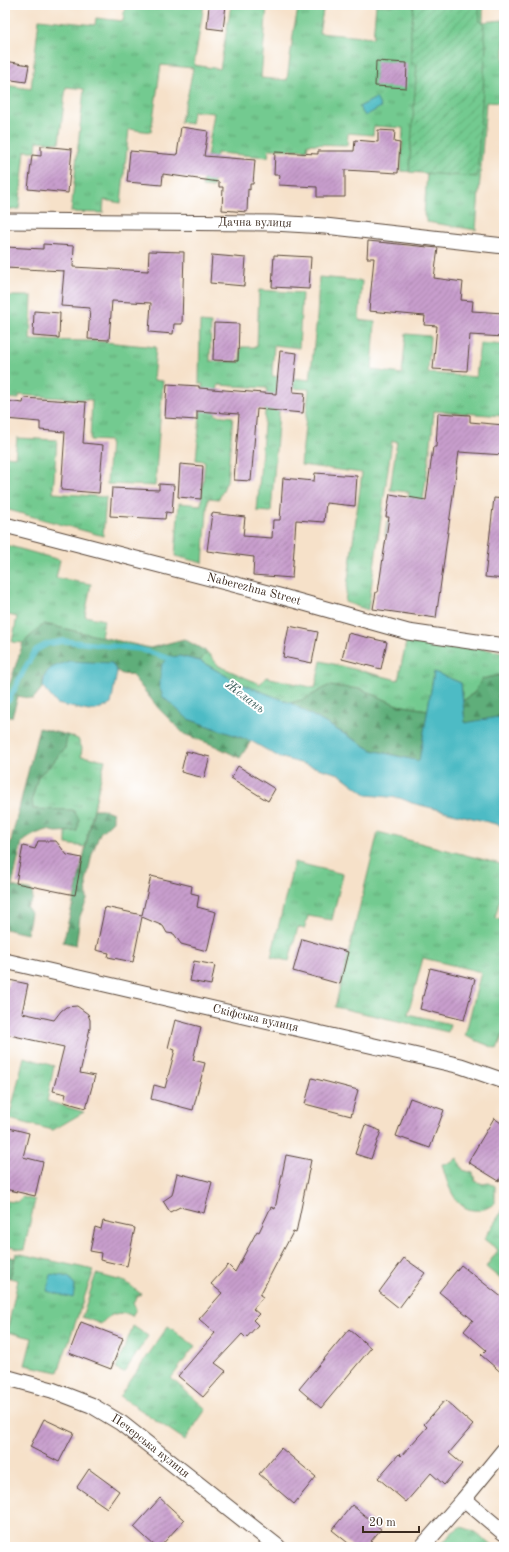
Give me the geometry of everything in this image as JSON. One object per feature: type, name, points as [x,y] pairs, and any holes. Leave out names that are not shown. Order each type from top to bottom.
[{"type":"street","name":"Дачна вулиця","points":[[5,221],[273,223],[317,225],[504,246]]},
{"type":"street","name":"Naberezhna Street","points":[[5,525],[282,597],[408,632],[504,646]]},
{"type":"street","name":"Скіфська вулиця","points":[[5,961],[462,1066],[504,1081]]},
{"type":"street","name":"Печерська вулиця","points":[[5,1377],[72,1397],[91,1405],[121,1423],[278,1547]]},
{"type":"street","points":[[422,1547],[504,1450]]},
{"type":"street","points":[[464,1499],[504,1533]]},
{"type":"green space","points":[[125,5],[204,5],[194,65],[220,69],[231,5],[257,8],[258,5],[267,5],[261,78],[287,80],[294,28],[299,5],[324,5],[319,33],[373,38],[376,5],[483,5],[483,22],[503,20],[504,103],[486,102],[476,230],[427,222],[424,215],[427,173],[401,171],[403,128],[374,126],[373,135],[348,133],[347,145],[308,144],[307,150],[269,149],[268,157],[217,153],[213,188],[202,187],[214,113],[193,111],[191,124],[180,122],[188,94],[193,68],[161,65],[151,132],[129,129],[121,203],[104,200],[103,213],[71,212],[84,89],[66,87],[59,143],[37,141],[36,151],[25,151],[19,209],[5,209],[5,85],[31,89],[39,19],[95,25],[96,18],[123,21]]},
{"type":"green space","points":[[414,5],[479,5],[480,22],[483,22],[486,45],[477,177],[409,172],[417,64],[411,63],[411,31]]},
{"type":"green space","points":[[319,277],[362,281],[359,320],[375,322],[372,370],[402,374],[406,334],[430,336],[428,373],[476,377],[480,343],[504,345],[504,416],[434,411],[431,444],[417,542],[385,536],[387,521],[404,523],[409,492],[390,490],[397,441],[392,441],[368,610],[345,602],[362,473],[301,465],[309,389],[281,388],[271,512],[257,511],[267,388],[218,385],[215,415],[233,417],[227,481],[219,499],[208,498],[203,563],[175,556],[179,503],[201,505],[205,461],[196,460],[203,384],[199,384],[200,322],[211,323],[210,361],[240,362],[241,347],[257,347],[259,290],[302,293],[299,348],[274,345],[272,376],[310,380],[317,317]]},
{"type":"green space","points":[[5,296],[32,296],[30,340],[95,341],[156,347],[153,380],[163,381],[155,486],[107,484],[110,441],[90,440],[92,400],[19,395],[19,399],[5,398]]},
{"type":"green space","points":[[17,438],[57,440],[53,493],[106,497],[103,536],[5,509],[5,440],[8,440],[6,456],[15,457]]},
{"type":"green space","points":[[6,545],[60,560],[56,578],[91,584],[85,616],[104,620],[101,637],[44,624],[23,643],[12,642],[17,617],[5,614]]},
{"type":"green space","points":[[44,624],[150,648],[184,639],[207,652],[200,661],[180,656],[188,719],[251,741],[240,758],[213,745],[184,734],[159,709],[131,674],[120,673],[112,663],[43,677],[43,687],[33,699],[18,696],[12,717],[5,717],[5,688],[10,683],[23,643]]},
{"type":"green space","points":[[407,638],[504,652],[504,674],[482,679],[475,692],[463,701],[461,683],[434,672],[428,710],[397,705],[361,689],[328,686],[305,699],[291,703],[239,683],[200,661],[207,652],[219,666],[260,684],[266,677],[315,688],[321,661],[398,680]]},
{"type":"green space","points":[[504,674],[504,719],[497,717],[465,724],[463,701],[475,692],[482,679]]},
{"type":"green space","points":[[328,686],[361,689],[397,705],[428,710],[419,761],[372,750],[291,703],[305,699]]},
{"type":"green space","points":[[39,728],[67,735],[65,748],[50,766],[38,776],[32,799],[33,809],[73,810],[79,819],[77,831],[56,832],[47,830],[35,834],[22,842],[12,886],[32,891],[33,899],[27,907],[31,913],[27,934],[5,929],[5,865]]},
{"type":"green space","points":[[67,735],[78,739],[82,748],[81,756],[105,760],[85,847],[66,844],[66,832],[77,831],[47,810],[33,809],[32,799],[38,776],[50,766],[65,748]]},
{"type":"green space","points":[[94,809],[103,809],[113,813],[113,821],[100,833],[92,854],[86,882],[87,900],[80,916],[76,945],[63,942]]},
{"type":"green space","points":[[378,832],[504,865],[504,885],[495,918],[504,921],[504,1032],[497,1049],[465,1036],[481,972],[423,958],[408,1014],[450,1024],[448,1032],[335,1007]]},
{"type":"green space","points":[[294,862],[343,874],[332,920],[308,916],[304,929],[298,927],[289,961],[271,957]]},
{"type":"green space","points":[[24,1057],[54,1066],[47,1101],[84,1112],[53,1130],[9,1119]]},
{"type":"green space","points":[[457,1158],[463,1170],[473,1173],[475,1181],[483,1184],[489,1183],[495,1186],[495,1203],[485,1209],[474,1210],[466,1208],[454,1197],[442,1164],[451,1163]]},
{"type":"green space","points":[[22,1197],[35,1200],[24,1250],[5,1246],[5,1201],[17,1202]]},
{"type":"green space","points":[[504,1208],[504,1282],[486,1267],[498,1250],[484,1239]]},
{"type":"green space","points":[[16,1253],[94,1270],[58,1372],[25,1365],[32,1338],[7,1332],[18,1280],[10,1278]]},
{"type":"green space","points":[[5,1256],[15,1258],[10,1278],[5,1277]]},
{"type":"green space","points":[[96,1274],[126,1282],[141,1294],[136,1297],[133,1303],[136,1309],[132,1316],[123,1313],[111,1315],[101,1324],[82,1317]]},
{"type":"green space","points":[[133,1326],[148,1336],[124,1373],[116,1369]]},
{"type":"green space","points":[[168,1326],[195,1346],[171,1378],[206,1409],[185,1440],[120,1396]]},
{"type":"green space","points":[[460,1527],[474,1532],[494,1547],[440,1547],[451,1533]]},
{"type":"water","points":[[376,98],[381,107],[365,116],[359,107]]},
{"type":"water","points":[[180,656],[200,661],[239,683],[291,703],[372,750],[419,761],[434,672],[461,683],[465,723],[497,717],[504,719],[504,826],[412,803],[400,798],[367,795],[339,774],[279,757],[251,741],[188,719],[163,697],[159,686],[162,664],[170,657]]},
{"type":"water","points":[[69,661],[112,663],[117,672],[111,704],[101,709],[89,711],[57,704],[43,687],[45,675],[50,669]]},
{"type":"water","points":[[51,1274],[69,1277],[75,1286],[73,1298],[47,1291]]},
{"type":"building","points":[[209,5],[226,5],[223,30],[207,28]]},
{"type":"building","points":[[5,61],[29,65],[26,82],[5,79]]},
{"type":"building","points":[[376,61],[407,63],[406,88],[375,86]]},
{"type":"building","points":[[181,127],[208,131],[204,156],[255,160],[253,184],[250,184],[250,190],[248,189],[247,212],[222,210],[223,187],[219,187],[219,182],[163,174],[162,185],[127,182],[130,151],[177,155]]},
{"type":"building","points":[[378,130],[395,131],[394,142],[400,143],[398,173],[345,170],[345,197],[317,197],[317,187],[279,185],[280,175],[274,175],[275,152],[318,154],[318,151],[354,151],[355,140],[378,142]]},
{"type":"building","points":[[41,146],[72,149],[68,193],[28,189],[32,155],[41,156]]},
{"type":"building","points":[[368,241],[438,248],[434,278],[463,282],[461,300],[473,301],[472,311],[504,313],[504,337],[470,335],[467,371],[433,369],[437,326],[424,325],[425,316],[369,311],[374,258],[367,258]]},
{"type":"building","points":[[43,244],[74,246],[73,267],[148,271],[149,251],[184,252],[182,324],[174,324],[173,334],[149,332],[151,303],[112,301],[109,340],[88,339],[90,308],[61,306],[64,271],[5,268],[5,247],[43,249]]},
{"type":"building","points":[[212,255],[246,258],[244,286],[210,283]]},
{"type":"building","points":[[274,255],[311,257],[309,289],[272,287]]},
{"type":"building","points":[[34,311],[60,313],[59,338],[33,336]]},
{"type":"building","points":[[214,323],[239,324],[238,361],[213,360]]},
{"type":"building","points":[[280,351],[297,353],[293,392],[305,393],[303,413],[257,409],[251,481],[234,480],[239,414],[197,411],[197,420],[165,418],[167,384],[276,394]]},
{"type":"building","points":[[24,398],[86,402],[83,443],[103,445],[99,493],[61,490],[65,432],[40,430],[40,422],[5,419],[5,401],[23,403]]},
{"type":"building","points":[[438,413],[470,415],[470,422],[504,425],[504,455],[459,452],[436,618],[373,609],[376,592],[378,592],[389,517],[386,517],[390,494],[426,500],[433,447],[436,447]]},
{"type":"building","points":[[180,464],[203,466],[201,499],[178,497]]},
{"type":"building","points":[[315,473],[357,476],[355,506],[326,503],[324,522],[296,520],[292,578],[253,575],[254,557],[207,551],[212,513],[245,517],[243,536],[272,538],[273,520],[280,520],[283,478],[314,481]]},
{"type":"building","points":[[159,484],[174,485],[172,513],[166,512],[165,519],[110,516],[112,488],[159,490]]},
{"type":"building","points":[[494,498],[504,499],[504,579],[485,577]]},
{"type":"building","points":[[289,626],[318,632],[312,663],[283,657]]},
{"type":"building","points":[[348,633],[387,642],[381,669],[342,659]]},
{"type":"building","points":[[186,751],[210,757],[204,778],[181,772]]},
{"type":"building","points":[[238,766],[275,789],[268,801],[231,778]]},
{"type":"building","points":[[38,841],[56,841],[67,855],[82,858],[75,895],[16,883],[23,846],[35,849]]},
{"type":"building","points":[[151,876],[192,886],[191,893],[199,895],[197,907],[216,912],[207,951],[181,944],[174,934],[167,933],[163,926],[142,917],[133,962],[108,957],[109,953],[96,950],[105,907],[142,915]]},
{"type":"building","points":[[302,939],[348,952],[340,984],[293,971]]},
{"type":"building","points":[[194,961],[215,965],[211,985],[190,981]]},
{"type":"building","points":[[430,968],[475,979],[464,1020],[420,1009]]},
{"type":"building","points":[[9,980],[28,984],[22,1013],[54,1020],[66,1007],[77,1006],[88,1014],[90,1028],[80,1073],[95,1076],[86,1108],[64,1102],[66,1094],[53,1091],[64,1047],[5,1034],[5,986],[7,987]]},
{"type":"building","points":[[175,1020],[201,1027],[193,1060],[205,1063],[193,1110],[151,1099],[154,1085],[165,1088],[175,1050],[168,1048]]},
{"type":"building","points":[[312,1078],[358,1090],[351,1116],[305,1104]]},
{"type":"building","points":[[410,1098],[444,1110],[430,1148],[396,1136]]},
{"type":"building","points":[[494,1118],[504,1125],[504,1172],[499,1181],[468,1162]]},
{"type":"building","points":[[365,1125],[381,1131],[371,1159],[355,1154]]},
{"type":"building","points":[[5,1127],[29,1133],[23,1157],[43,1162],[35,1196],[5,1189]]},
{"type":"building","points":[[286,1155],[311,1160],[296,1233],[293,1232],[260,1295],[263,1297],[253,1309],[259,1314],[253,1320],[258,1325],[246,1338],[242,1334],[215,1363],[226,1371],[203,1397],[178,1376],[215,1333],[199,1319],[222,1293],[211,1284],[228,1265],[235,1272],[257,1231],[259,1232],[271,1207],[275,1209]]},
{"type":"building","points":[[177,1173],[212,1182],[204,1213],[180,1207],[170,1212],[163,1201],[172,1195]]},
{"type":"building","points":[[103,1221],[135,1228],[127,1266],[100,1260],[101,1253],[90,1251],[95,1227],[101,1229]]},
{"type":"building","points":[[404,1258],[425,1273],[399,1308],[379,1292]]},
{"type":"building","points":[[461,1265],[504,1299],[504,1375],[481,1355],[486,1350],[464,1331],[473,1320],[439,1292]]},
{"type":"building","points":[[81,1322],[123,1338],[111,1369],[69,1353]]},
{"type":"building","points":[[349,1329],[371,1348],[321,1408],[299,1389]]},
{"type":"building","points":[[445,1400],[473,1425],[449,1453],[462,1464],[444,1485],[431,1473],[406,1502],[378,1478],[399,1454],[401,1456],[427,1427],[424,1424]]},
{"type":"building","points":[[44,1419],[74,1433],[59,1462],[30,1447]]},
{"type":"building","points":[[281,1448],[316,1477],[294,1504],[259,1474]]},
{"type":"building","points":[[89,1469],[119,1491],[107,1508],[77,1487]]},
{"type":"building","points":[[160,1498],[184,1520],[160,1547],[156,1547],[134,1527]]},
{"type":"building","points":[[352,1505],[381,1529],[366,1547],[353,1547],[332,1530]]},
{"type":"waterway","name":"Желань","points":[[5,702],[9,700],[36,650],[47,644],[64,641],[139,649],[174,660]]}]
